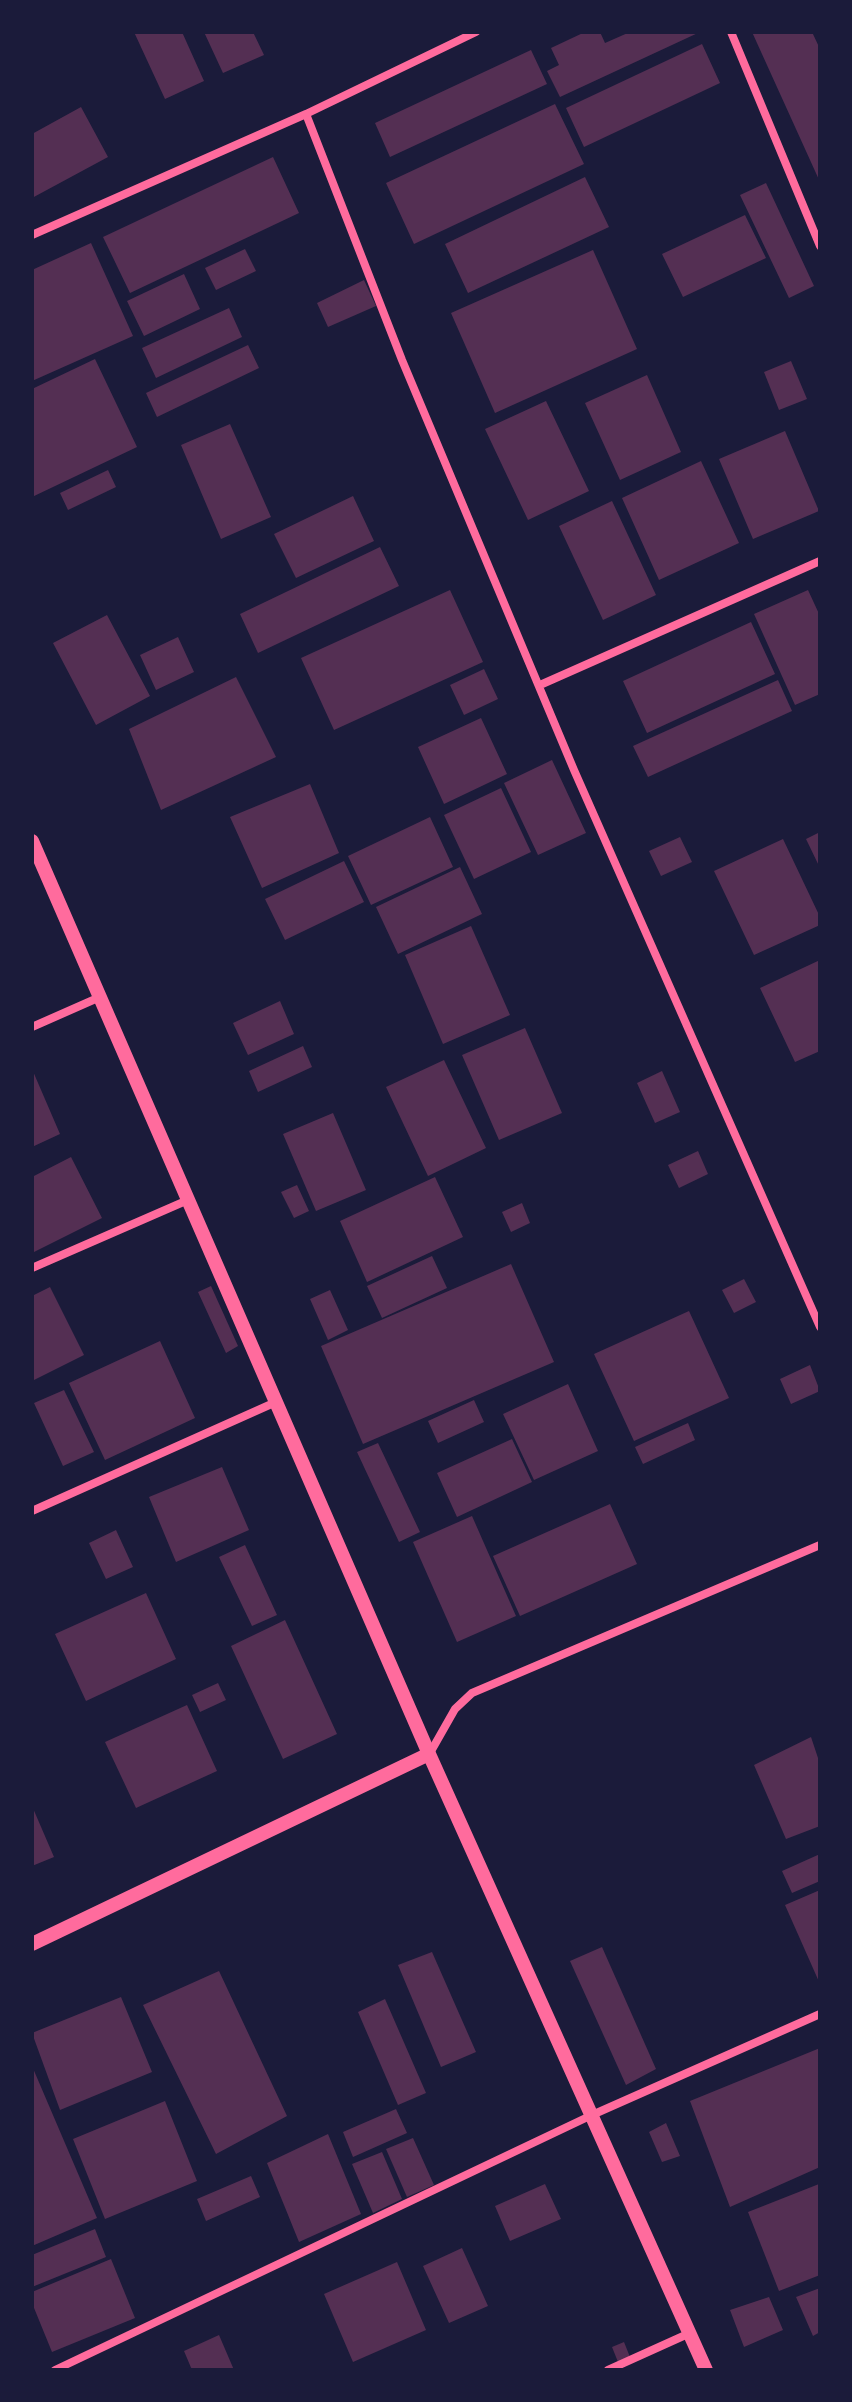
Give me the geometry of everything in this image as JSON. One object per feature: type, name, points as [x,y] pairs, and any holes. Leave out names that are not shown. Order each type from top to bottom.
[{"type":"street","points":[[32,235],[306,114],[476,32]]},
{"type":"street","points":[[731,32],[820,246]]},
{"type":"street","points":[[306,114],[402,360],[574,770],[820,1327]]},
{"type":"street","points":[[540,685],[820,561]]},
{"type":"street","points":[[32,841],[429,1754],[706,2370]]},
{"type":"street","points":[[32,1027],[100,997]]},
{"type":"street","points":[[32,1268],[188,1200]]},
{"type":"street","points":[[32,1511],[276,1402]]},
{"type":"street","points":[[32,1944],[429,1754],[455,1709],[472,1693],[820,1545]]},
{"type":"street","points":[[55,2370],[592,2115],[820,2014]]},
{"type":"street","points":[[608,2370],[690,2333]]},
{"type":"building","points":[[134,32],[182,32],[204,81],[165,99]]},
{"type":"building","points":[[204,32],[253,32],[264,55],[223,73]]},
{"type":"building","points":[[585,32],[600,32],[605,43],[630,32],[700,32],[560,97],[547,71],[559,65],[551,48]]},
{"type":"building","points":[[752,32],[812,32],[820,49],[820,182]]},
{"type":"building","points":[[702,44],[720,83],[584,147],[566,108]]},
{"type":"building","points":[[531,50],[547,84],[390,157],[375,123]]},
{"type":"building","points":[[555,104],[584,164],[414,244],[386,183]]},
{"type":"building","points":[[81,107],[108,157],[32,198],[32,134]]},
{"type":"building","points":[[273,157],[299,213],[130,293],[103,237]]},
{"type":"building","points":[[585,177],[609,227],[468,293],[445,244]]},
{"type":"building","points":[[766,183],[814,286],[789,298],[740,195]]},
{"type":"building","points":[[745,215],[766,258],[683,297],[662,254]]},
{"type":"building","points":[[91,243],[133,336],[32,381],[32,270]]},
{"type":"building","points":[[245,249],[256,271],[216,290],[205,268]]},
{"type":"building","points":[[593,250],[637,349],[495,413],[451,313]]},
{"type":"building","points":[[184,274],[200,309],[144,336],[127,301]]},
{"type":"building","points":[[364,280],[376,306],[328,327],[317,303]]},
{"type":"building","points":[[229,308],[242,337],[156,378],[142,348]]},
{"type":"building","points":[[248,345],[259,368],[157,417],[146,393]]},
{"type":"building","points":[[95,359],[137,447],[32,497],[32,389]]},
{"type":"building","points":[[791,361],[807,399],[779,410],[764,372]]},
{"type":"building","points":[[647,375],[681,452],[620,480],[585,403]]},
{"type":"building","points":[[546,401],[589,491],[528,520],[485,429]]},
{"type":"building","points":[[230,424],[271,517],[221,539],[181,445]]},
{"type":"building","points":[[785,431],[819,511],[753,539],[719,459]]},
{"type":"building","points":[[701,461],[739,543],[659,580],[622,498]]},
{"type":"building","points":[[108,470],[116,487],[68,510],[60,493]]},
{"type":"building","points":[[353,496],[374,541],[296,578],[274,534]]},
{"type":"building","points":[[612,501],[656,595],[603,620],[559,526]]},
{"type":"building","points":[[380,547],[399,586],[258,653],[240,614]]},
{"type":"building","points":[[450,590],[483,662],[334,730],[301,658]]},
{"type":"building","points":[[808,590],[820,616],[820,694],[795,705],[754,614]]},
{"type":"building","points":[[107,615],[150,696],[96,725],[53,643]]},
{"type":"building","points":[[751,622],[775,674],[647,733],[623,681]]},
{"type":"building","points":[[178,637],[194,672],[156,690],[140,655]]},
{"type":"building","points":[[484,669],[498,699],[464,715],[450,685]]},
{"type":"building","points":[[236,677],[276,757],[161,810],[129,729]]},
{"type":"building","points":[[778,680],[792,711],[648,777],[633,746]]},
{"type":"building","points":[[481,718],[507,774],[444,804],[418,747]]},
{"type":"building","points":[[552,760],[586,833],[538,855],[504,783]]},
{"type":"building","points":[[310,784],[339,853],[262,888],[230,817]]},
{"type":"building","points":[[501,788],[531,852],[474,879],[444,815]]},
{"type":"building","points":[[430,817],[453,867],[371,905],[348,856]]},
{"type":"building","points":[[820,832],[820,868],[806,839]]},
{"type":"building","points":[[680,837],[692,862],[661,876],[649,851]]},
{"type":"building","points":[[783,839],[820,917],[820,925],[754,955],[714,871]]},
{"type":"building","points":[[344,861],[364,902],[285,940],[265,899]]},
{"type":"building","points":[[460,867],[482,914],[398,954],[376,907]]},
{"type":"building","points":[[471,926],[510,1015],[443,1044],[405,955]]},
{"type":"building","points":[[820,960],[820,1051],[795,1062],[760,988]]},
{"type":"building","points":[[280,1001],[294,1034],[248,1055],[233,1023]]},
{"type":"building","points":[[525,1028],[562,1113],[499,1140],[462,1055]]},
{"type":"building","points":[[303,1046],[312,1067],[258,1092],[249,1071]]},
{"type":"building","points":[[444,1060],[486,1148],[428,1176],[386,1087]]},
{"type":"building","points":[[32,1069],[60,1134],[32,1147]]},
{"type":"building","points":[[662,1071],[680,1112],[655,1123],[637,1083]]},
{"type":"building","points":[[333,1113],[366,1190],[316,1211],[283,1134]]},
{"type":"building","points":[[698,1151],[708,1174],[679,1188],[668,1165]]},
{"type":"building","points":[[71,1157],[102,1218],[32,1253],[32,1177]]},
{"type":"building","points":[[435,1177],[463,1237],[367,1282],[340,1221]]},
{"type":"building","points":[[297,1185],[309,1211],[294,1218],[281,1192]]},
{"type":"building","points":[[522,1203],[530,1223],[511,1232],[502,1212]]},
{"type":"building","points":[[432,1256],[447,1288],[382,1318],[367,1286]]},
{"type":"building","points":[[511,1264],[554,1362],[363,1444],[321,1346]]},
{"type":"building","points":[[744,1279],[756,1302],[734,1313],[722,1290]]},
{"type":"building","points":[[211,1286],[238,1346],[226,1353],[198,1292]]},
{"type":"building","points":[[50,1287],[84,1355],[32,1381],[32,1296]]},
{"type":"building","points":[[330,1290],[348,1330],[328,1340],[310,1299]]},
{"type":"building","points":[[689,1311],[729,1398],[634,1441],[594,1354]]},
{"type":"building","points":[[160,1341],[195,1418],[105,1460],[69,1383]]},
{"type":"building","points":[[810,1365],[820,1391],[791,1404],[780,1379]]},
{"type":"building","points":[[568,1384],[598,1451],[534,1480],[503,1414]]},
{"type":"building","points":[[64,1390],[94,1452],[63,1466],[34,1403]]},
{"type":"building","points":[[474,1400],[484,1422],[438,1443],[428,1421]]},
{"type":"building","points":[[688,1423],[695,1440],[643,1464],[635,1447]]},
{"type":"building","points":[[512,1439],[532,1482],[457,1517],[437,1473]]},
{"type":"building","points":[[378,1443],[420,1532],[399,1542],[357,1452]]},
{"type":"building","points":[[222,1467],[249,1530],[176,1562],[149,1497]]},
{"type":"building","points":[[610,1504],[637,1564],[520,1616],[493,1556]]},
{"type":"building","points":[[472,1516],[516,1616],[457,1642],[413,1542]]},
{"type":"building","points":[[116,1530],[133,1567],[106,1579],[89,1543]]},
{"type":"building","points":[[245,1545],[277,1615],[252,1626],[219,1557]]},
{"type":"building","points":[[146,1593],[176,1659],[86,1701],[55,1634]]},
{"type":"building","points":[[285,1620],[337,1734],[283,1759],[231,1646]]},
{"type":"building","points":[[218,1683],[226,1700],[200,1712],[192,1695]]},
{"type":"building","points":[[187,1705],[217,1771],[136,1808],[105,1742]]},
{"type":"building","points":[[811,1737],[820,1764],[820,1826],[786,1839],[754,1765]]},
{"type":"building","points":[[32,1806],[54,1857],[32,1866]]},
{"type":"building","points":[[820,1854],[820,1881],[792,1893],[782,1871]]},
{"type":"building","points":[[820,1890],[820,1984],[785,1905]]},
{"type":"building","points":[[602,1947],[656,2069],[626,2085],[570,1961]]},
{"type":"building","points":[[432,1952],[476,2052],[441,2067],[398,1965]]},
{"type":"building","points":[[219,1971],[287,2116],[216,2154],[143,2005]]},
{"type":"building","points":[[121,1997],[152,2072],[60,2110],[32,2033]]},
{"type":"building","points":[[385,1999],[426,2093],[398,2105],[358,2012]]},
{"type":"building","points":[[820,2048],[820,2167],[730,2207],[690,2101]]},
{"type":"building","points":[[32,2066],[97,2218],[32,2246]]},
{"type":"building","points":[[165,2101],[197,2181],[105,2219],[73,2139]]},
{"type":"building","points":[[396,2109],[407,2133],[353,2157],[343,2132]]},
{"type":"building","points":[[666,2123],[680,2156],[662,2162],[649,2132]]},
{"type":"building","points":[[328,2134],[361,2214],[299,2242],[267,2163]]},
{"type":"building","points":[[413,2138],[434,2185],[407,2197],[386,2149]]},
{"type":"building","points":[[382,2152],[402,2199],[373,2213],[352,2164]]},
{"type":"building","points":[[251,2176],[260,2197],[206,2221],[197,2199]]},
{"type":"building","points":[[545,2184],[561,2219],[510,2241],[495,2206]]},
{"type":"building","points":[[819,2184],[820,2275],[779,2291],[748,2212]]},
{"type":"building","points":[[95,2229],[106,2257],[32,2287],[32,2255]]},
{"type":"building","points":[[462,2248],[488,2306],[449,2323],[423,2266]]},
{"type":"building","points":[[111,2259],[135,2318],[52,2352],[32,2303],[32,2292]]},
{"type":"building","points":[[397,2262],[426,2330],[353,2362],[324,2294]]},
{"type":"building","points":[[820,2288],[820,2332],[813,2336],[796,2297]]},
{"type":"building","points":[[769,2297],[783,2330],[744,2347],[730,2310]]},
{"type":"building","points":[[219,2335],[234,2370],[192,2370],[184,2351]]},
{"type":"building","points":[[624,2342],[630,2357],[618,2362],[612,2347]]}]
